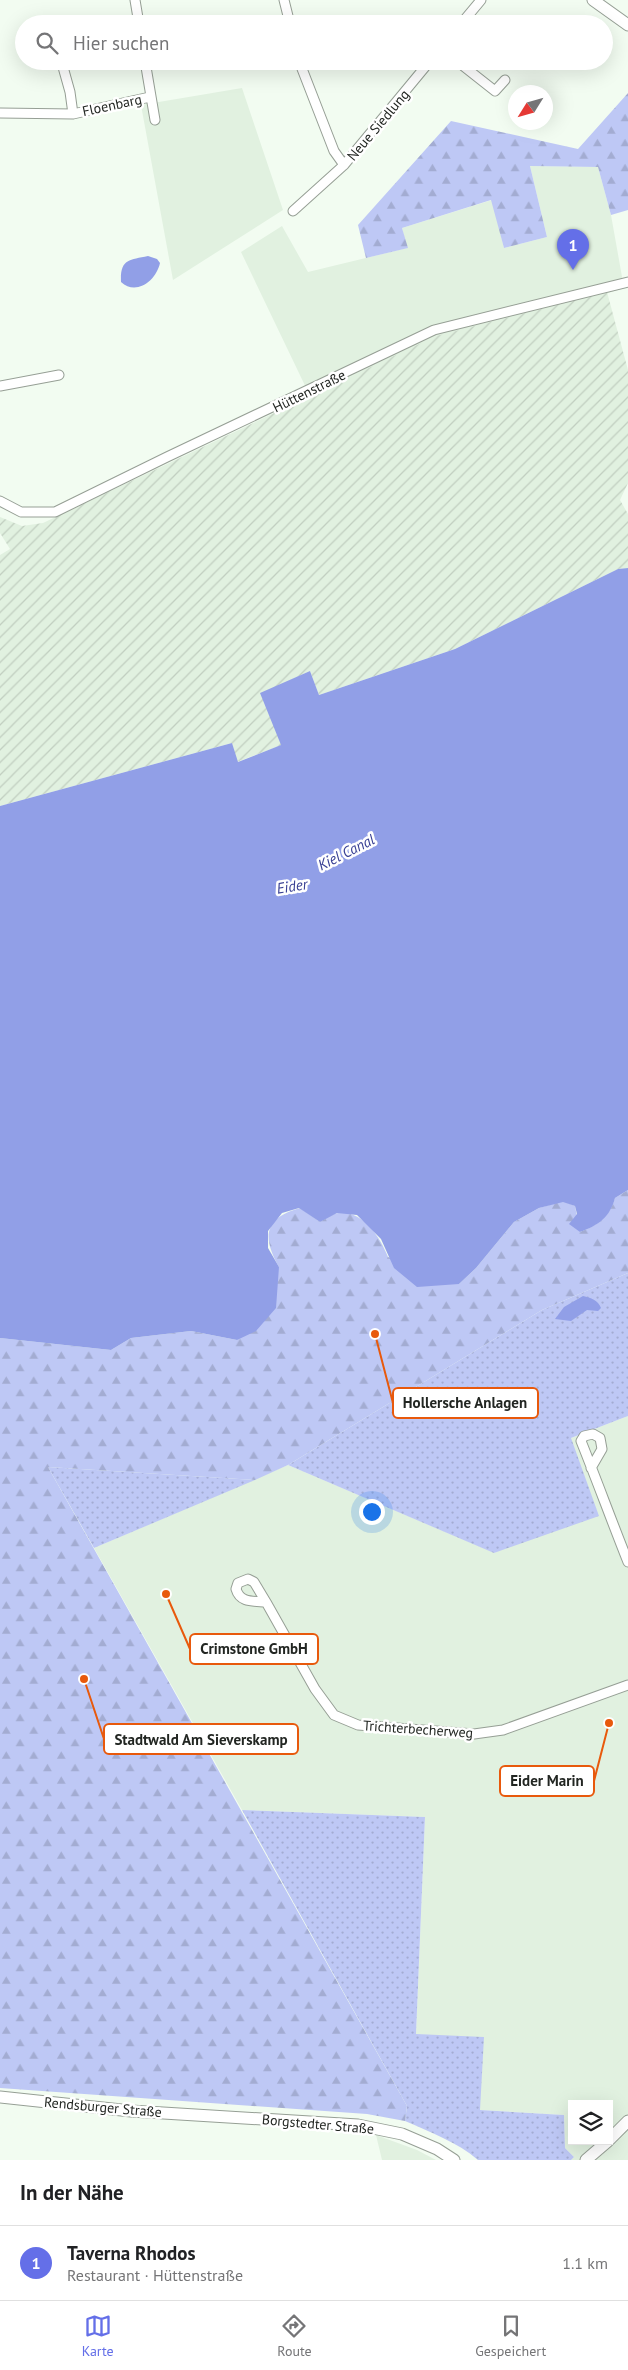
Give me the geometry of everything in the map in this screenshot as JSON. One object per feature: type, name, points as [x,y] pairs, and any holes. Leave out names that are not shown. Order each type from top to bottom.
[{"type":"main road","points":[[593,0],[628,25]]},
{"type":"main road","name":"Rendsburger Straße","points":[[0,2097],[58,2104],[205,2116]]},
{"type":"main road","name":"Borgstedter Straße","points":[[205,2116],[358,2125],[402,2134],[437,2149],[454,2160]]},
{"type":"main road","points":[[613,2137],[628,2121]]},
{"type":"main road","points":[[586,2160],[604,2145]]},
{"type":"street","points":[[135,0],[138,15]]},
{"type":"street","points":[[284,0],[288,15]]},
{"type":"street","points":[[468,15],[481,0]]},
{"type":"street","name":"Floenbarg","points":[[64,70],[70,92],[73,114]]},
{"type":"street","points":[[146,70],[155,120]]},
{"type":"street","name":"Neue Siedlung","points":[[302,70],[334,151],[344,165]]},
{"type":"street","name":"Neue Siedlung","points":[[293,211],[344,165],[423,70]]},
{"type":"street","points":[[468,70],[495,92],[505,80]]},
{"type":"street","name":"Floenbarg","points":[[0,113],[73,114],[150,97]]},
{"type":"street","name":"Hüttenstraße","points":[[0,502],[21,512],[55,512],[167,456],[434,330],[628,282]]},
{"type":"street","points":[[0,386],[59,374]]},
{"type":"street","points":[[591,1468],[628,1562]]},
{"type":"street","name":"Trichterbecherweg","points":[[266,1602],[314,1689],[334,1714],[358,1725],[474,1734],[503,1730],[628,1685]]},
{"type":"shaded area","points":[[242,88],[283,210],[173,280],[141,105]]},
{"type":"shaded area","points":[[530,166],[598,167],[611,215],[624,288],[363,371],[310,396],[241,252],[282,226],[308,272],[407,248],[402,228],[492,200],[504,248],[547,237]]},
{"type":"shaded area","points":[[607,292],[628,370],[628,483],[620,500],[628,514],[628,568],[618,569],[455,649],[319,695],[310,671],[261,694],[282,745],[237,762],[232,743],[0,806],[0,555],[10,549],[0,533],[0,517],[22,526],[43,523],[436,336]]},
{"type":"shaded area","points":[[628,1416],[628,2160],[571,2160],[574,2157],[565,2148],[564,2115],[480,2110],[416,2034],[425,1817],[242,1810],[94,1548],[288,1465],[495,1553],[571,1438]]},
{"type":"shaded area","points":[[376,2135],[417,2150],[436,2160],[382,2160]]},
{"type":"green space","points":[[628,93],[628,210],[611,215],[598,167],[530,166],[547,237],[504,248],[491,200],[402,228],[408,248],[366,258],[358,225],[451,121],[578,149]]},
{"type":"green space","points":[[628,1190],[628,1273],[542,1310],[288,1465],[255,1480],[48,1467],[407,2106],[405,2121],[367,2114],[0,2088],[0,1338],[111,1350],[131,1338],[191,1331],[237,1340],[279,1267],[270,1247],[270,1230],[273,1223],[288,1212],[300,1208],[320,1222],[338,1213],[347,1213],[355,1216],[363,1220],[375,1233],[388,1257],[459,1284],[476,1268],[514,1222],[539,1208],[563,1201],[575,1206],[580,1232],[602,1219],[610,1210],[615,1198]]},
{"type":"green space","points":[[628,1273],[628,1416],[571,1438],[599,1516],[494,1553],[288,1465],[542,1310]]},
{"type":"green space","points":[[48,1467],[255,1480],[94,1548]]},
{"type":"green space","points":[[242,1810],[425,1817],[416,2034],[484,2037],[480,2110],[564,2115],[565,2148],[574,2157],[571,2160],[478,2160],[434,2133],[405,2121],[407,2106]]},
{"type":"water","points":[[148,256],[157,259],[160,263],[158,270],[150,281],[139,287],[127,286],[121,282],[122,269],[127,262]]},
{"type":"water","points":[[628,568],[628,1190],[615,1198],[613,1205],[603,1220],[580,1232],[569,1224],[577,1214],[575,1206],[563,1202],[539,1208],[514,1222],[476,1268],[459,1284],[417,1287],[394,1268],[381,1239],[357,1215],[337,1213],[320,1222],[299,1208],[282,1213],[268,1231],[268,1248],[279,1267],[276,1308],[256,1331],[237,1340],[191,1331],[131,1338],[111,1350],[0,1338],[0,806],[232,743],[238,762],[281,745],[260,693],[310,671],[319,695],[455,649],[618,569]]},
{"type":"water","points":[[583,1296],[596,1301],[601,1308],[598,1311],[587,1310],[571,1321],[555,1319],[564,1307]]},
{"type":"place","name":"Taverna Rhodos","points":[[573,270]]},
{"type":"place","name":"Hollersche Anlagen","points":[[375,1334]]},
{"type":"place","name":"Crimstone GmbH","points":[[166,1594]]},
{"type":"place","name":"Stadtwald Am Sieverskamp","points":[[84,1679]]},
{"type":"place","name":"Eider Marin","points":[[609,1723]]},
{"type":"water label","name":"Kiel Canal","points":[[346,852]]},
{"type":"water label","name":"Eider","points":[[292,886]]}]
